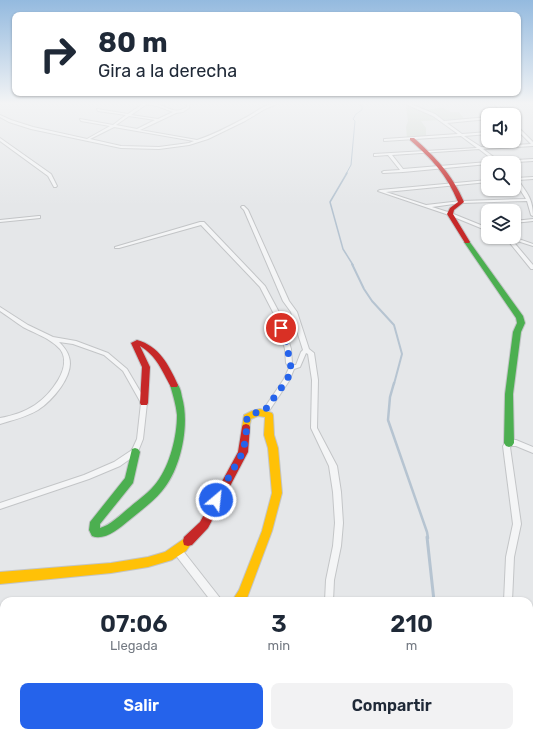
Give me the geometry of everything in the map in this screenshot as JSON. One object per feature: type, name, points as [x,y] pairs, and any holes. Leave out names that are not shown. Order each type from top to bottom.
[{"type":"street","points":[[75,136],[121,147],[136,148],[171,147],[211,136]]},
{"type":"street","points":[[88,139],[93,136]]},
{"type":"street","points":[[169,136],[198,141]]},
{"type":"street","points":[[385,140],[438,136]]},
{"type":"street","points":[[465,136],[478,148],[491,156]]},
{"type":"street","points":[[524,136],[533,145]]},
{"type":"street","points":[[0,139],[50,175],[55,186]]},
{"type":"street","points":[[412,139],[424,152],[443,168],[454,184],[461,202]]},
{"type":"street","points":[[376,155],[533,145]]},
{"type":"street","points":[[388,154],[403,170]]},
{"type":"street","points":[[521,161],[533,160]]},
{"type":"street","points":[[384,172],[481,164]]},
{"type":"street","points":[[521,178],[533,178]]},
{"type":"street","points":[[481,182],[380,191],[450,214],[481,227]]},
{"type":"street","points":[[521,188],[528,200],[533,215]]},
{"type":"street","points":[[423,206],[461,202],[528,200]]},
{"type":"street","points":[[450,214],[452,209],[461,202]]},
{"type":"street","points":[[243,208],[246,210],[286,302],[294,312],[306,350],[311,353],[315,380],[314,428],[333,466],[337,492],[339,523],[337,546],[330,580],[329,597]]},
{"type":"street","points":[[450,214],[460,232],[518,314],[521,323],[517,332],[508,394],[509,443],[506,446],[517,524],[510,558],[508,597]]},
{"type":"street","points":[[0,221],[39,217]]},
{"type":"street","points":[[521,221],[533,220]]},
{"type":"street","points":[[117,247],[202,224],[262,286],[278,316],[288,349],[289,363],[292,368],[290,377],[271,400],[264,412]]},
{"type":"street","points":[[475,225],[481,225]]},
{"type":"street","points":[[521,241],[533,245]]},
{"type":"street","points":[[514,244],[533,268]]},
{"type":"street","points":[[0,309],[24,325],[53,339],[74,342],[106,354],[125,370],[144,403]]},
{"type":"street","points":[[0,421],[22,415],[37,407],[47,400],[65,376],[68,364],[65,352],[53,339]]},
{"type":"street","points":[[137,342],[149,346],[162,360],[176,387],[181,416],[169,471],[164,482],[103,534],[96,533],[94,530],[95,522],[130,480],[135,452],[140,439],[146,367],[134,343],[137,342]]},
{"type":"street","points":[[292,368],[298,366],[302,354],[306,350]]},
{"type":"street","points":[[0,578],[111,568],[148,562],[168,556],[204,525],[243,452],[247,417],[252,413],[264,412],[269,415],[270,420],[269,435],[273,448],[277,493],[267,531],[241,597]]},
{"type":"street","points":[[509,443],[516,443],[533,450]]},
{"type":"street","points":[[0,506],[86,477],[117,464],[135,452]]},
{"type":"street","points":[[176,550],[214,597]]},
{"type":"shaded area","points":[[407,136],[426,136],[426,137]]},
{"type":"waterway","points":[[346,174],[351,165],[354,136]]},
{"type":"waterway","points":[[347,173],[330,202],[343,249],[353,265]]},
{"type":"waterway","points":[[352,264],[364,289],[372,301],[394,325],[402,354],[394,384]]},
{"type":"waterway","points":[[394,383],[390,397],[388,420],[428,538]]},
{"type":"waterway","points":[[427,537],[434,597]]},
{"type":"traffic: fast","points":[[467,242],[520,318],[521,323],[517,332],[509,394],[509,443]]},
{"type":"traffic: fast","points":[[135,452],[130,480],[95,522],[94,530],[96,533],[106,531],[118,523],[154,493],[165,478],[176,451],[181,422],[180,407],[174,385]]},
{"type":"traffic: slow","points":[[241,597],[267,531],[277,493],[273,448],[269,435],[269,415],[260,413],[250,415],[247,417],[246,427]]},
{"type":"traffic: slow","points":[[0,578],[111,568],[148,562],[168,556],[188,541]]},
{"type":"traffic: jam","points":[[412,139],[435,160],[452,182],[461,202],[452,209],[450,214],[467,242]]},
{"type":"traffic: jam","points":[[144,403],[146,367],[135,343],[137,342],[144,345],[160,359],[168,371],[174,385]]},
{"type":"traffic: jam","points":[[188,541],[204,525],[243,452],[246,427]]},
{"type":"route","points":[[216,500],[243,452],[247,417],[252,413],[264,412],[271,400],[290,377],[292,368],[289,363],[288,349],[281,328]]}]
